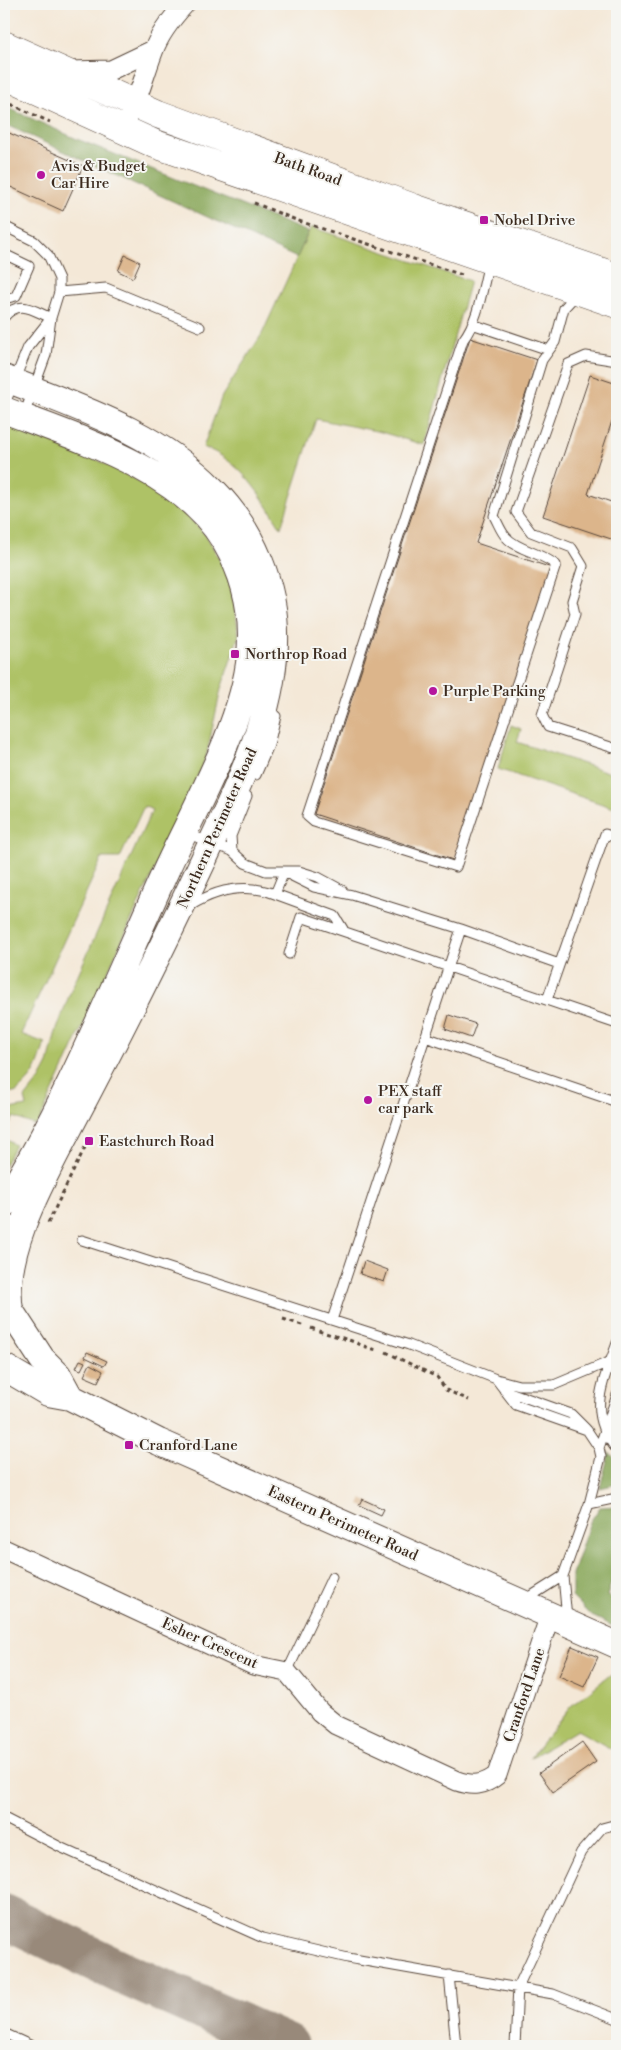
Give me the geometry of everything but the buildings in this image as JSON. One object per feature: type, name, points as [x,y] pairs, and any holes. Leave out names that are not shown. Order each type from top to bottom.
[{"type":"highway","name":"Bath Road","points":[[4,45],[134,106],[414,208],[617,277]]},
{"type":"highway","name":"Bath Road","points":[[4,74],[134,106],[155,144],[617,304]]},
{"type":"street","points":[[134,106],[153,50],[174,16],[185,4]]},
{"type":"street","points":[[60,71],[111,70],[153,50]]},
{"type":"street","name":"Northern Perimeter Road","points":[[6,1304],[16,1246],[32,1205],[180,912],[222,847],[270,687],[275,644],[271,595],[255,550],[230,509],[195,474],[159,447],[119,425],[13,397]]},
{"type":"street","name":"Northern Perimeter Road","points":[[4,1204],[42,1138],[80,1060],[220,753],[243,693],[250,654],[250,615],[242,578],[224,540],[212,524],[182,494],[135,465],[13,397]]},
{"type":"street","points":[[6,1304],[42,1359],[58,1376],[70,1397]]},
{"type":"street","name":"Eastern Perimeter Road","points":[[4,1367],[48,1394],[70,1397],[159,1442],[617,1645]]},
{"type":"street","name":"Esher Crescent","points":[[4,1549],[253,1665],[287,1672]]},
{"type":"street","name":"Cranford Lane","points":[[287,1672],[320,1712],[343,1728],[464,1783],[484,1784],[496,1775],[559,1619]]},
{"type":"lane","points":[[4,226],[34,241],[48,255],[56,269],[59,292],[51,318],[46,355],[13,397]]},
{"type":"lane","points":[[4,254],[29,266],[16,296],[4,299]]},
{"type":"lane","points":[[490,260],[479,303],[472,324],[463,340],[307,816],[314,822],[456,867],[556,565],[545,556],[518,546],[507,538],[494,516],[542,360],[555,342],[564,308],[580,291]]},
{"type":"lane","points":[[59,292],[106,288],[200,327]]},
{"type":"lane","points":[[4,317],[11,309],[19,306],[51,318]]},
{"type":"lane","points":[[13,397],[28,347],[51,318]]},
{"type":"lane","points":[[472,324],[549,350]]},
{"type":"lane","points":[[617,361],[586,356],[568,364],[516,512],[531,532],[572,548],[583,566],[572,601],[575,614],[542,716],[548,727],[617,749]]},
{"type":"lane","points":[[222,847],[231,836],[269,745],[277,714],[270,687]]},
{"type":"lane","points":[[184,832],[222,847],[245,863],[266,870],[299,871],[313,875],[352,895],[559,964]]},
{"type":"lane","points":[[546,1000],[605,834],[617,838]]},
{"type":"lane","points":[[276,894],[284,872]]},
{"type":"lane","points":[[180,912],[194,903],[231,887],[260,888],[335,916],[343,929]]},
{"type":"lane","points":[[290,954],[301,917],[343,929],[617,1024]]},
{"type":"lane","points":[[332,1320],[461,930]]},
{"type":"lane","points":[[425,1038],[617,1102]]},
{"type":"lane","points":[[82,1240],[409,1345],[496,1379],[519,1385],[554,1385],[611,1361]]},
{"type":"lane","points":[[617,1343],[598,1406],[605,1429],[617,1450]]},
{"type":"lane","points":[[496,1379],[516,1405],[587,1430],[598,1448]]},
{"type":"lane","points":[[598,1448],[617,1400]]},
{"type":"lane","name":"Cranford Lane","points":[[559,1619],[564,1576],[599,1469],[598,1448]]},
{"type":"lane","points":[[589,1504],[617,1498]]},
{"type":"lane","points":[[522,1602],[564,1576]]},
{"type":"lane","points":[[287,1672],[332,1577]]},
{"type":"lane","points":[[4,1818],[62,1848],[263,1938],[304,1949],[552,1994],[617,2019]]},
{"type":"lane","points":[[515,2046],[518,1987],[581,1852],[602,1828],[617,1824]]},
{"type":"lane","points":[[449,1975],[456,2046]]},
{"type":"lane","points":[[4,2033],[32,2046]]},
{"type":"path","points":[[46,1226],[95,1128]]},
{"type":"path","points":[[276,1302],[271,1314],[330,1336],[346,1339],[365,1348],[382,1350],[437,1377],[446,1390],[469,1400]]},
{"type":"green space","points":[[4,106],[77,139],[308,232],[297,258],[4,124]]},
{"type":"green space","points":[[311,227],[470,281],[424,445],[381,432],[316,419],[281,528],[266,503],[239,470],[228,460],[203,447],[222,396],[262,334]]},
{"type":"green space","points":[[4,422],[78,450],[156,490],[176,504],[206,535],[226,571],[232,590],[239,635],[221,689],[206,757],[38,1124],[34,1125],[14,1117],[10,1124],[4,1120],[9,1109],[27,1106],[25,1098],[40,1079],[48,1064],[55,1035],[71,990],[152,810],[144,806],[120,858],[102,858],[21,1034],[45,1043],[38,1065],[32,1076],[15,1093],[4,1094]]},
{"type":"green space","points":[[511,725],[521,729],[517,742],[617,775],[617,809],[498,769]]},
{"type":"green space","points":[[4,1138],[15,1145],[4,1167]]},
{"type":"green space","points":[[609,1453],[617,1460],[617,1484],[600,1488]]},
{"type":"green space","points":[[617,1506],[617,1564],[607,1596],[617,1600],[617,1628],[590,1615],[572,1597],[572,1574],[590,1522],[600,1507]]},
{"type":"green space","points":[[610,1675],[617,1676],[617,1752],[577,1730],[530,1758],[571,1706]]},
{"type":"taxiway","points":[[4,1916],[125,1974],[287,2046]]},
{"type":"place","name":"Avis & Budget Car Hire","points":[[41,175]]},
{"type":"place","name":"Nobel Drive","points":[[484,220]]},
{"type":"place","name":"Northrop Road","points":[[235,654]]},
{"type":"place","name":"Purple Parking","points":[[433,691]]},
{"type":"place","name":"PEX staff car park","points":[[368,1100]]},
{"type":"place","name":"Eastchurch Road","points":[[89,1141]]},
{"type":"place","name":"Cranford Lane","points":[[129,1445]]}]
